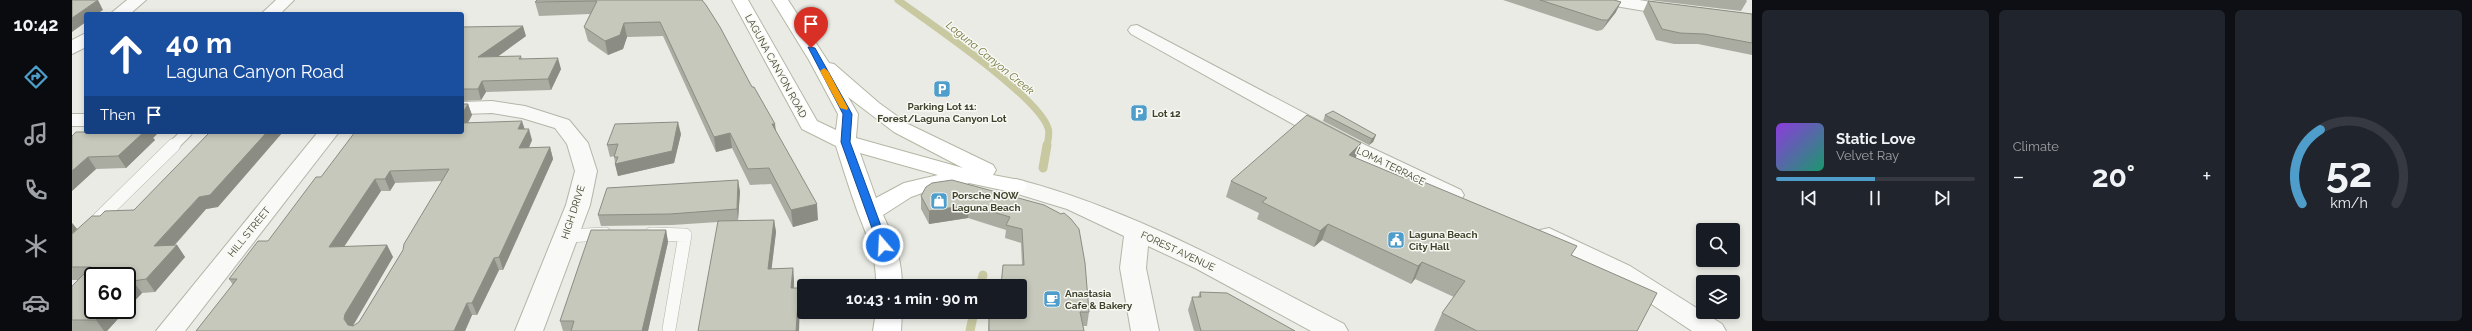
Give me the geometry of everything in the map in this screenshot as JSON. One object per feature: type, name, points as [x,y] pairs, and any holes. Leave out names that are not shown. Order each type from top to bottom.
[{"type":"main road","name":"LAGUNA CANYON ROAD","points":[[740,0],[809,125],[845,142],[979,179]]},
{"type":"main road","points":[[780,0],[818,60],[848,114],[845,142],[870,213],[880,234],[889,267],[889,279]]},
{"type":"main road","points":[[818,60],[878,111],[901,128],[1016,186]]},
{"type":"main road","points":[[870,213],[912,186],[927,182],[979,179],[1016,186]]},
{"type":"main road","points":[[887,331],[888,319]]},
{"type":"street","points":[[122,12],[138,0]]},
{"type":"street","points":[[272,12],[286,0]]},
{"type":"street","points":[[1609,0],[1690,14]]},
{"type":"street","name":"LOMA TERRACE","points":[[1136,30],[1351,147],[1471,202]]},
{"type":"street","points":[[72,49],[84,40]]},
{"type":"street","name":"HIGH DRIVE","points":[[464,108],[492,107],[519,111],[562,124],[577,143],[586,170],[578,205],[529,331]]},
{"type":"street","points":[[72,120],[84,120]]},
{"type":"street","name":"HILL STREET","points":[[170,331],[327,134]]},
{"type":"street","name":"FOREST AVENUE","points":[[1016,186],[1075,204],[1204,262],[1334,331]]},
{"type":"street","points":[[1529,227],[1621,272],[1712,331]]},
{"type":"street","points":[[1137,232],[1133,268],[1145,331]]},
{"type":"lane","points":[[72,245],[184,134]]},
{"type":"lane","points":[[634,233],[685,235],[669,328]]},
{"type":"lane","points":[[566,236],[619,234]]},
{"type":"building","points":[[72,0],[98,0],[72,18]]},
{"type":"building","points":[[537,0],[702,0],[720,27],[752,87],[754,87],[775,124],[772,124],[817,204],[791,210],[769,168],[748,169],[730,133],[714,137],[660,22],[624,23],[620,35],[605,41],[584,27],[597,1],[535,2]]},
{"type":"building","points":[[1540,0],[1614,0],[1621,2],[1608,20],[1602,20]]},
{"type":"building","points":[[1648,1],[1752,14],[1752,43],[1704,34],[1680,33],[1662,29]]},
{"type":"building","points":[[523,26],[478,57],[521,56],[519,59],[558,58],[548,79],[482,81],[478,89],[464,89],[464,27]]},
{"type":"building","points":[[464,104],[468,104],[464,111]]},
{"type":"building","points":[[1333,111],[1376,135],[1372,139],[1325,115]]},
{"type":"building","points":[[1307,115],[1361,143],[1349,155],[1404,178],[1407,175],[1577,246],[1571,255],[1657,293],[1637,331],[1477,331],[1442,313],[1465,281],[1422,262],[1418,266],[1328,224],[1320,231],[1262,202],[1267,198],[1231,181]]},
{"type":"building","points":[[522,121],[518,129],[529,129],[519,148],[550,147],[499,257],[494,258],[472,303],[467,303],[454,331],[196,331],[237,279],[229,279],[258,241],[268,241],[316,177],[321,177],[353,134],[464,134],[464,123]],"holes":[[[449,169],[404,244],[403,250],[359,322],[353,326],[348,325],[344,319],[345,314],[387,245],[329,247],[375,179],[385,179],[390,171]]]},
{"type":"building","points":[[678,122],[672,151],[615,164],[618,157],[614,157],[618,144],[607,145],[615,124]]},
{"type":"building","points":[[76,132],[84,132],[84,134],[142,134],[118,156],[88,157],[72,171],[72,136]]},
{"type":"building","points":[[208,134],[265,134],[210,195],[199,197],[154,246],[177,245],[146,279],[136,281],[136,267],[72,267],[72,234],[92,216],[100,216],[105,211],[134,210]]},
{"type":"building","points":[[738,180],[737,209],[670,214],[598,215],[607,188]]},
{"type":"building","points":[[952,180],[1044,205],[1061,214],[1064,213],[1071,219],[1079,229],[1085,263],[1089,312],[1080,312],[1084,331],[989,331],[989,319],[1027,319],[1027,279],[1002,279],[1003,265],[1024,265],[1022,229],[1006,225],[1010,217],[969,205],[929,211],[921,196],[926,187],[932,183]]},
{"type":"building","points":[[774,220],[768,269],[793,268],[791,288],[797,288],[796,331],[698,331],[718,221]]},
{"type":"building","points":[[591,230],[666,230],[642,331],[571,331],[574,321],[560,321]]},
{"type":"building","points":[[84,274],[84,319],[97,319],[96,320],[72,320],[72,286]]},
{"type":"building","points":[[1200,292],[1227,293],[1295,331],[1201,331],[1192,297],[1201,297]]},
{"type":"waterway","name":"Laguna Canyon Creek","points":[[898,0],[981,61],[1025,98],[1040,114],[1049,130],[1047,146]]},
{"type":"waterway","name":"Laguna Canyon Creek","points":[[1043,168],[1047,145]]},
{"type":"waterway","name":"Laguna Canyon Creek","points":[[982,279],[983,275]]},
{"type":"waterway","name":"Laguna Canyon Creek","points":[[970,331],[973,319]]},
{"type":"slow traffic","points":[[824,71],[844,108]]},
{"type":"place","name":"Parking Lot 11: Forest/Laguna Canyon Lot","points":[[942,89]]},
{"type":"place","name":"Lot 12","points":[[1139,113]]},
{"type":"place","name":"Porsche NOW Laguna Beach","points":[[939,201]]},
{"type":"place","name":"Laguna Beach City Hall","points":[[1396,240]]},
{"type":"place","name":"Anastasia Cafe & Bakery","points":[[1052,299]]},
{"type":"route","points":[[811,48],[848,114],[845,142],[883,245]]}]
